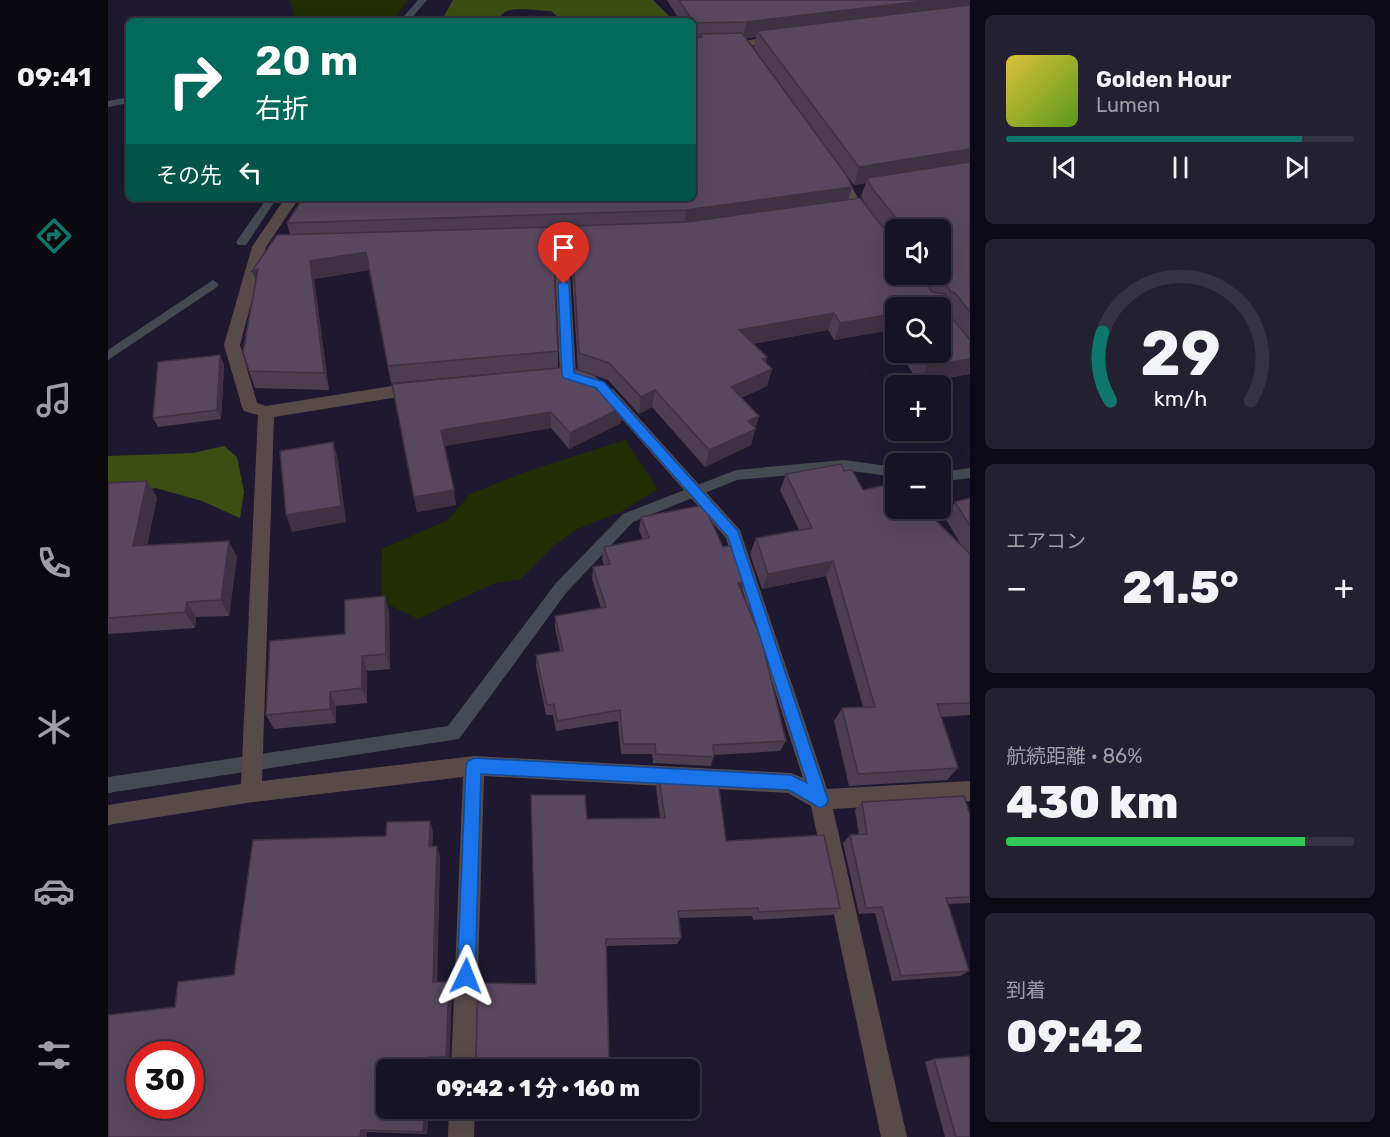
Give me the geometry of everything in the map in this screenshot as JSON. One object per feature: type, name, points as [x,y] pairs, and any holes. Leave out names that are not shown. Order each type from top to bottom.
[{"type":"street","points":[[696,45],[746,48],[790,38]]},
{"type":"street","points":[[830,164],[855,190],[852,209],[885,245]]},
{"type":"street","points":[[290,201],[259,247],[232,345],[250,407],[266,412],[430,387]]},
{"type":"street","points":[[515,240],[606,237]]},
{"type":"street","points":[[561,238],[573,378],[600,385],[734,535],[820,800],[894,1137]]},
{"type":"street","points":[[259,247],[282,246]]},
{"type":"street","points":[[252,785],[266,412]]},
{"type":"street","points":[[463,1059],[474,766]]},
{"type":"street","points":[[108,815],[252,785],[474,766],[791,783],[820,800],[970,791]]},
{"type":"street","points":[[461,1137],[462,1119]]},
{"type":"green space","points":[[290,0],[408,0],[395,18],[294,18]]},
{"type":"green space","points":[[453,0],[653,0],[671,18],[559,18],[551,11],[523,9],[507,11],[497,18],[444,16]]},
{"type":"green space","points":[[625,440],[658,489],[623,511],[577,529],[554,546],[521,579],[495,583],[418,619],[381,601],[382,549],[448,520],[470,494],[531,470]]},
{"type":"green space","points":[[224,446],[237,457],[244,492],[240,518],[202,501],[156,488],[108,495],[108,456],[193,453]]},
{"type":"building","points":[[679,0],[931,0],[746,22],[696,23],[696,18],[691,18]]},
{"type":"building","points":[[970,5],[970,149],[859,167],[757,31]]},
{"type":"building","points":[[742,33],[847,176],[852,187],[686,210],[287,223],[301,201],[696,201],[696,38],[702,37],[700,34]]},
{"type":"building","points":[[970,162],[970,312],[946,285],[951,285],[951,219],[897,219],[872,188],[867,178]]},
{"type":"building","points":[[860,198],[885,230],[885,285],[927,285],[932,292],[946,294],[946,297],[885,297],[885,315],[840,323],[834,313],[739,330],[767,357],[762,359],[772,369],[731,387],[759,416],[748,421],[756,429],[709,450],[655,390],[641,397],[609,363],[579,353],[571,226],[687,222]]},
{"type":"building","points":[[552,227],[558,351],[388,366],[366,252],[310,261],[324,373],[249,371],[243,352],[258,269],[252,271],[277,235]]},
{"type":"building","points":[[951,317],[970,340],[970,359],[951,362]]},
{"type":"building","points":[[220,355],[217,410],[153,418],[158,362]]},
{"type":"building","points":[[925,363],[945,363],[927,366]]},
{"type":"building","points":[[568,367],[594,375],[623,407],[570,433],[551,412],[441,430],[454,490],[414,497],[392,384]]},
{"type":"building","points":[[333,442],[341,506],[286,515],[280,451]]},
{"type":"building","points":[[841,464],[844,471],[852,470],[863,490],[885,485],[885,519],[934,519],[970,554],[970,703],[937,704],[958,768],[858,774],[842,708],[875,707],[833,561],[768,574],[756,538],[812,528],[786,474]]},
{"type":"building","points":[[147,481],[133,546],[229,541],[221,600],[187,602],[185,612],[108,618],[108,483]]},
{"type":"building","points":[[970,498],[970,526],[955,502]]},
{"type":"building","points":[[704,505],[723,547],[734,545],[746,581],[738,583],[761,638],[786,741],[713,745],[714,757],[656,754],[655,744],[623,744],[620,710],[557,721],[554,704],[547,705],[536,655],[563,651],[555,616],[606,607],[593,567],[610,564],[604,547],[649,538],[641,517]]},
{"type":"building","points":[[385,596],[386,654],[362,656],[362,688],[330,692],[330,709],[266,715],[270,641],[345,634],[345,600]]},
{"type":"building","points":[[659,778],[718,781],[726,841],[824,835],[840,908],[759,912],[758,908],[678,911],[681,938],[606,939],[609,1059],[476,1058],[478,983],[536,984],[531,795],[585,795],[587,819],[665,818]]},
{"type":"building","points":[[964,796],[970,815],[970,897],[946,898],[969,971],[901,976],[882,907],[866,908],[850,835],[867,834],[862,802]]},
{"type":"building","points":[[430,821],[429,847],[437,846],[433,982],[449,982],[446,1057],[376,1059],[376,1119],[424,1119],[423,1132],[361,1130],[360,1137],[108,1137],[108,1015],[175,1007],[178,982],[234,975],[253,840],[386,836],[387,822]]},
{"type":"building","points":[[970,1056],[970,1137],[956,1137],[934,1059]]},
{"type":"waterway","points":[[407,18],[423,0]]},
{"type":"waterway","points":[[108,104],[126,101]]},
{"type":"waterway","points":[[242,242],[270,201]]},
{"type":"waterway","points":[[108,356],[213,284]]},
{"type":"waterway","points":[[108,785],[453,733],[561,588],[628,518],[736,475],[844,465],[885,471]]},
{"type":"waterway","points":[[951,476],[970,473]]},
{"type":"route","points":[[466,976],[474,766],[791,783],[820,800],[734,535],[600,385],[568,375],[564,284]]}]
